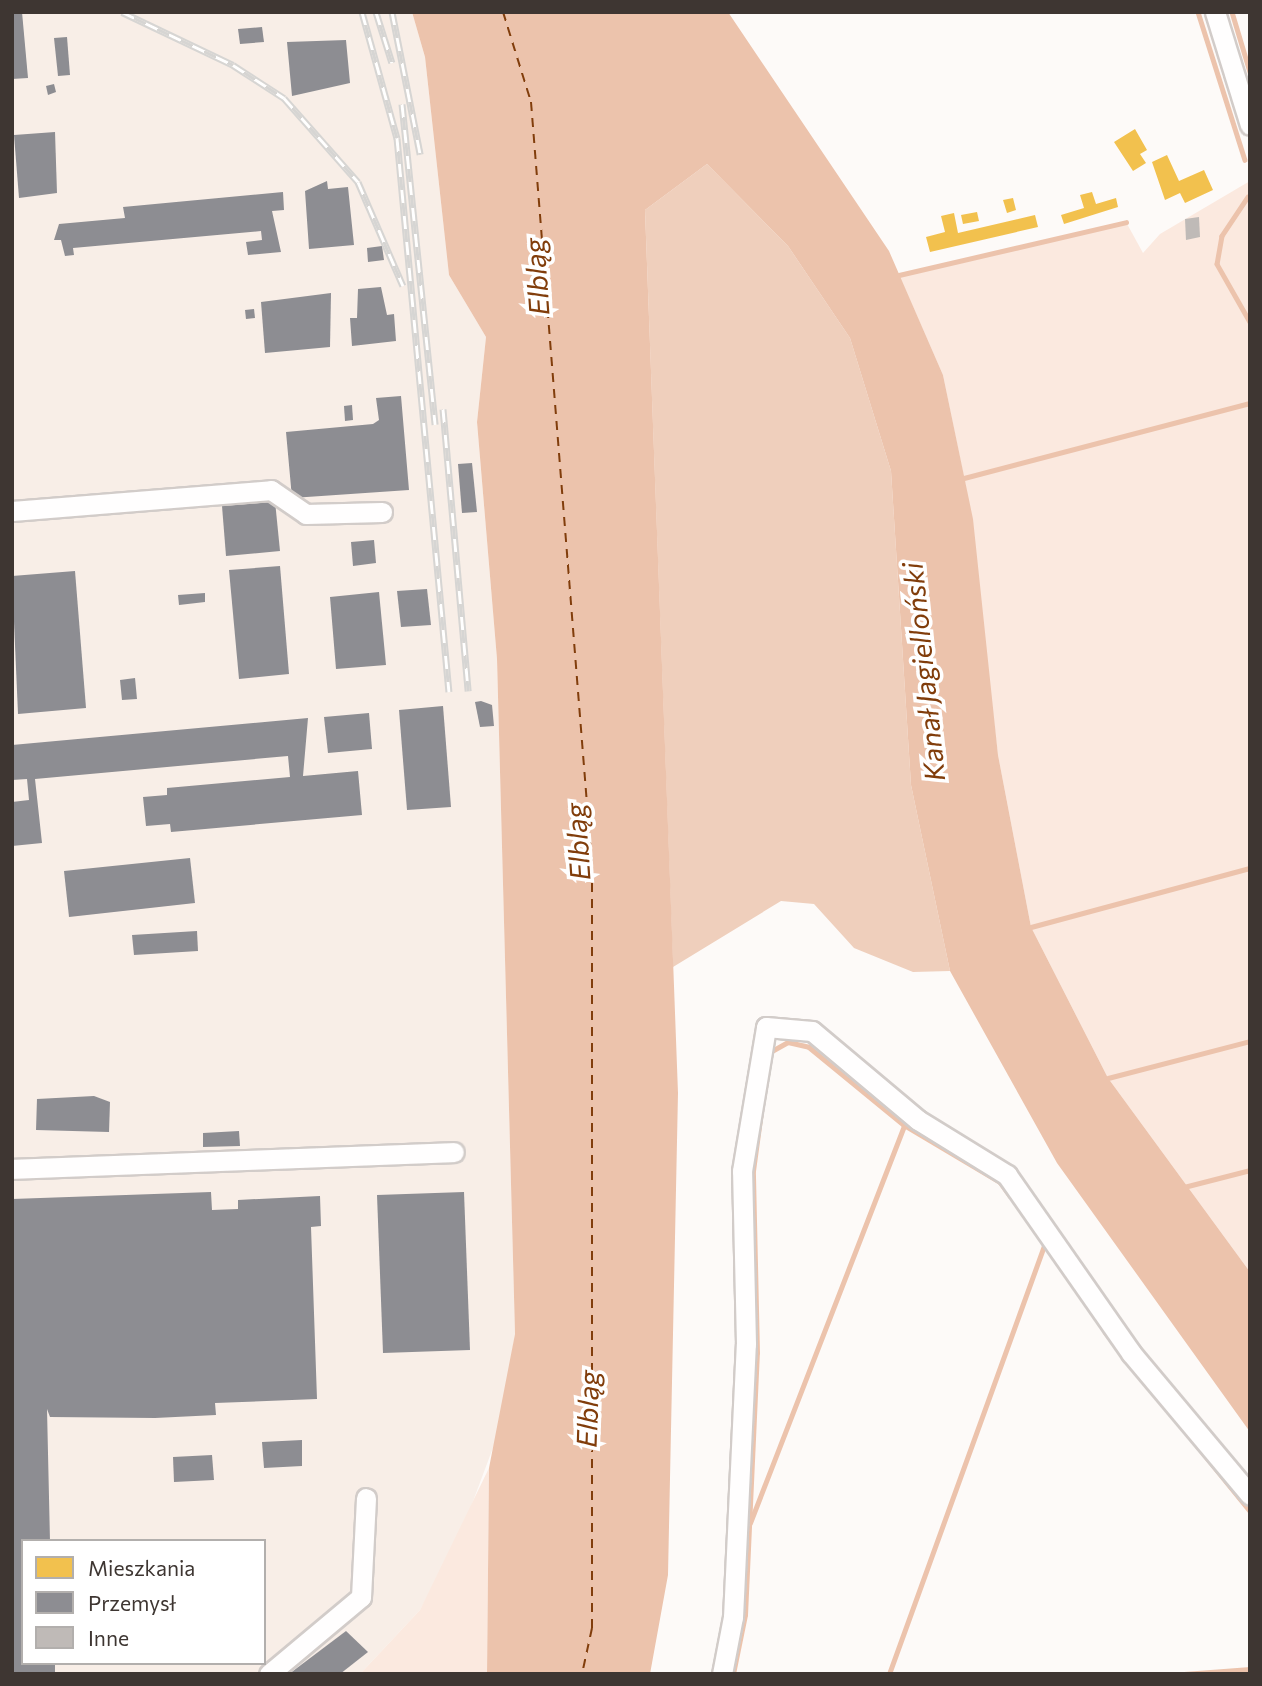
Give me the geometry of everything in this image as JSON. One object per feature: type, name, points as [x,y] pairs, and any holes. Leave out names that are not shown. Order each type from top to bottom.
[{"type":"street","points":[[1215,12],[1250,125]]},
{"type":"street","points":[[12,511],[271,490],[306,514],[382,512]]},
{"type":"street","points":[[722,1674],[733,1617],[746,1344],[742,1171],[766,1027],[812,1031],[918,1120],[1007,1175],[1131,1353],[1250,1495]]},
{"type":"street","points":[[12,1169],[454,1152]]},
{"type":"street","points":[[269,1674],[361,1598],[366,1498]]},
{"type":"shaded area","points":[[12,12],[412,12],[425,57],[449,275],[486,337],[477,422],[497,659],[515,1334],[500,1429],[460,1536],[420,1610],[360,1674],[12,1674]]},
{"type":"shaded area","points":[[707,164],[788,246],[850,338],[891,471],[911,785],[950,971],[913,972],[854,948],[814,904],[781,901],[673,967],[645,210]]},
{"type":"shaded area","points":[[1250,181],[1250,1272],[1108,1078],[1031,927],[998,755],[966,487],[943,375],[899,275],[1126,222],[1143,253],[1160,234]]},
{"type":"shaded area","points":[[489,1468],[487,1674],[360,1674],[420,1610]]},
{"type":"water","points":[[412,12],[728,12],[889,251],[943,375],[973,519],[998,755],[1031,927],[1108,1078],[1250,1272],[1250,1432],[1057,1163],[950,971],[911,785],[891,471],[850,338],[788,246],[707,164],[645,210],[678,1093],[668,1575],[650,1674],[487,1674],[489,1468],[515,1334],[497,659],[477,422],[486,337],[449,275],[425,57]]},
{"type":"building: Mieszkania","points":[[1135,129],[1147,150],[1140,154],[1146,163],[1133,171],[1114,142]]},
{"type":"building: Mieszkania","points":[[1167,155],[1179,181],[1204,170],[1213,190],[1185,203],[1180,193],[1165,200],[1152,162]]},
{"type":"building: Mieszkania","points":[[1092,192],[1096,204],[1116,198],[1118,207],[1064,224],[1061,215],[1084,208],[1080,195]]},
{"type":"building: Mieszkania","points":[[1013,198],[1016,210],[1007,213],[1003,200]]},
{"type":"building: Mieszkania","points":[[977,212],[979,221],[963,224],[961,215]]},
{"type":"building: Mieszkania","points":[[954,213],[958,233],[1035,215],[1038,227],[930,252],[926,237],[945,232],[941,216]]},
{"type":"building: Przemysł","points":[[12,12],[22,12],[28,78],[12,79]]},
{"type":"building: Przemysł","points":[[262,27],[264,42],[240,44],[238,29]]},
{"type":"building: Przemysł","points":[[67,37],[70,75],[58,76],[54,38]]},
{"type":"building: Przemysł","points":[[346,40],[350,83],[292,96],[287,42]]},
{"type":"building: Przemysł","points":[[54,84],[56,92],[48,95],[46,86]]},
{"type":"building: Przemysł","points":[[55,132],[57,193],[19,198],[14,135]]},
{"type":"building: Przemysł","points":[[327,181],[328,189],[348,187],[354,245],[309,249],[305,191]]},
{"type":"building: Przemysł","points":[[283,192],[284,210],[272,211],[281,252],[248,255],[246,242],[262,240],[261,231],[73,248],[74,255],[65,256],[61,240],[54,240],[59,224],[125,218],[123,207]]},
{"type":"building: Przemysł","points":[[382,246],[384,260],[368,262],[367,248]]},
{"type":"building: Przemysł","points":[[381,287],[387,315],[394,314],[396,341],[352,346],[350,318],[357,318],[358,289]]},
{"type":"building: Przemysł","points":[[331,293],[330,347],[265,353],[261,302]]},
{"type":"building: Przemysł","points":[[254,309],[255,318],[246,319],[245,310]]},
{"type":"building: Przemysł","points":[[401,396],[409,490],[292,498],[286,432],[373,424],[379,420],[376,398]]},
{"type":"building: Przemysł","points":[[352,405],[353,420],[345,421],[344,406]]},
{"type":"building: Przemysł","points":[[472,463],[477,512],[462,513],[458,464]]},
{"type":"building: Przemysł","points":[[253,499],[275,501],[280,551],[226,556],[222,506]]},
{"type":"building: Przemysł","points":[[374,540],[376,563],[353,566],[351,542]]},
{"type":"building: Przemysł","points":[[280,566],[289,674],[239,679],[229,570]]},
{"type":"building: Przemysł","points":[[75,571],[86,708],[18,714],[12,576]]},
{"type":"building: Przemysł","points":[[427,589],[431,625],[401,627],[397,591]]},
{"type":"building: Przemysł","points":[[379,592],[386,665],[336,669],[330,597]]},
{"type":"building: Przemysł","points":[[205,593],[205,602],[179,605],[178,595]]},
{"type":"building: Przemysł","points":[[135,678],[137,699],[122,700],[120,680]]},
{"type":"building: Przemysł","points":[[475,702],[492,705],[494,726],[480,727]]},
{"type":"building: Przemysł","points":[[443,706],[451,807],[407,810],[399,710]]},
{"type":"building: Przemysł","points":[[369,713],[372,749],[328,753],[324,717]]},
{"type":"building: Przemysł","points":[[308,718],[303,776],[358,771],[362,815],[171,832],[170,824],[146,826],[143,797],[167,795],[167,788],[290,777],[288,756],[35,779],[42,843],[12,846],[12,802],[29,800],[27,779],[12,780],[12,745]]},
{"type":"building: Przemysł","points":[[190,858],[195,903],[69,917],[64,871]]},
{"type":"building: Przemysł","points":[[197,931],[198,951],[134,955],[132,935]]},
{"type":"building: Przemysł","points":[[94,1096],[110,1102],[109,1132],[36,1130],[37,1099]]},
{"type":"building: Przemysł","points":[[239,1131],[240,1146],[203,1147],[203,1133]]},
{"type":"building: Przemysł","points":[[211,1192],[212,1210],[238,1209],[238,1200],[320,1196],[321,1226],[311,1227],[317,1399],[215,1403],[216,1415],[155,1418],[50,1417],[47,1409],[50,1539],[21,1539],[21,1665],[55,1665],[55,1674],[12,1674],[12,1199]]},
{"type":"building: Przemysł","points":[[464,1192],[470,1350],[383,1353],[377,1195]]},
{"type":"building: Przemysł","points":[[302,1440],[302,1466],[264,1468],[262,1442]]},
{"type":"building: Przemysł","points":[[212,1455],[214,1480],[174,1482],[173,1457]]},
{"type":"building: Przemysł","points":[[346,1631],[368,1652],[340,1674],[289,1674]]},
{"type":"building: Inne","points":[[1199,217],[1200,237],[1186,240],[1185,219]]},
{"type":"waterway","points":[[1198,12],[1245,160]]},
{"type":"waterway","points":[[1232,12],[1250,72]]},
{"type":"waterway","points":[[1248,197],[1222,236],[1217,264],[1250,322]]},
{"type":"waterway","points":[[899,275],[1126,222]]},
{"type":"waterway","points":[[964,478],[1250,403]]},
{"type":"waterway","points":[[1031,927],[1250,868]]},
{"type":"waterway","points":[[1108,1078],[1250,1041]]},
{"type":"waterway","points":[[770,1052],[788,1042],[809,1047],[904,1125],[1000,1182],[1010,1196]]},
{"type":"waterway","points":[[733,1674],[745,1615],[757,1353],[753,1171],[761,1112]]},
{"type":"waterway","points":[[750,1523],[904,1125]]},
{"type":"waterway","points":[[1184,1187],[1250,1170]]},
{"type":"waterway","points":[[889,1674],[1045,1243]]},
{"type":"waterway","points":[[1105,1332],[1250,1511]]},
{"type":"waterway","points":[[1184,1674],[1250,1669]]},
{"type":"ferry route","points":[[503,12],[531,102],[592,867],[592,1628],[582,1674]]},
{"type":"railway","points":[[122,12],[233,65],[284,98],[358,182],[403,286]]},
{"type":"railway","points":[[362,12],[397,138],[449,692]]},
{"type":"railway","points":[[376,12],[392,63]]},
{"type":"railway","points":[[392,12],[420,154]]},
{"type":"railway","points":[[402,104],[435,424]]},
{"type":"railway","points":[[443,409],[468,691]]},
{"type":"water label","name":"Elbląg","points":[[536,277]]},
{"type":"water label","name":"Kanał Jagielloński","points":[[923,672]]},
{"type":"water label","name":"Elbląg","points":[[577,842]]},
{"type":"water label","name":"Elbląg","points":[[587,1409]]}]
